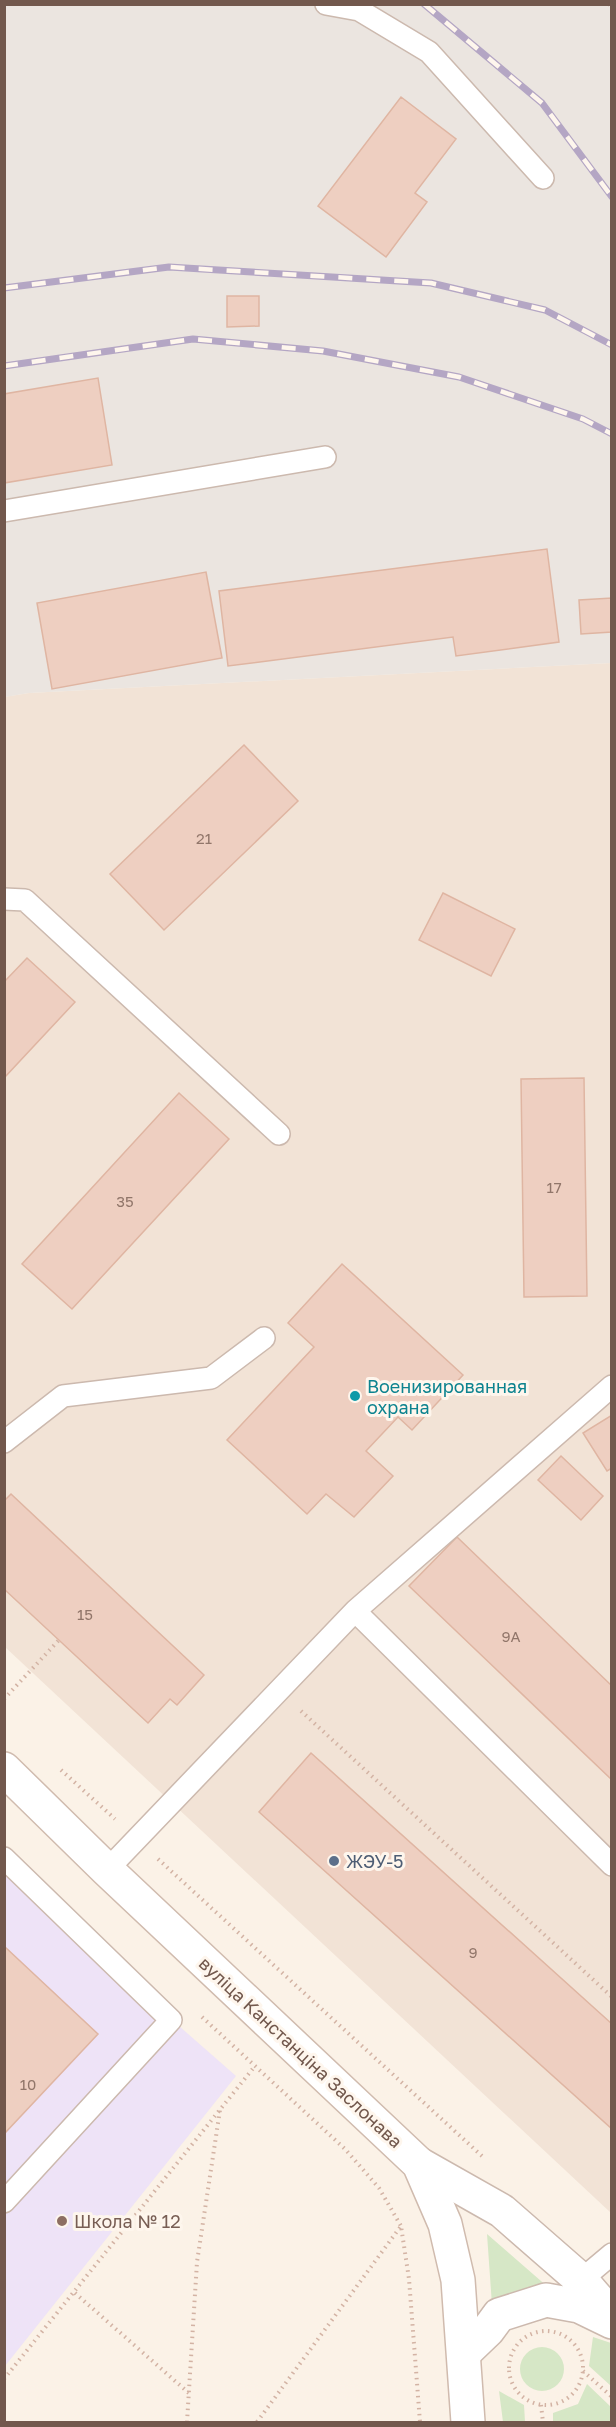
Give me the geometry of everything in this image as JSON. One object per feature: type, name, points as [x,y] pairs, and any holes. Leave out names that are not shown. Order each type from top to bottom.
[{"type":"street","name":"вуліца Канстанціна Заслонава","points":[[4,1769],[107,1870],[419,2164],[502,2211],[580,2280],[612,2316]]},
{"type":"street","points":[[419,2164],[445,2224],[458,2280],[468,2422]]},
{"type":"street","points":[[464,2353],[488,2331],[499,2315],[546,2301],[579,2306],[612,2322]]},
{"type":"lane","points":[[326,4],[359,10],[429,52],[543,178]]},
{"type":"lane","points":[[4,511],[325,457]]},
{"type":"lane","points":[[4,898],[25,900],[279,1134]]},
{"type":"lane","points":[[4,1442],[63,1396],[211,1378],[264,1338]]},
{"type":"lane","points":[[107,1870],[355,1611],[612,1386]]},
{"type":"lane","points":[[355,1611],[612,1865]]},
{"type":"lane","points":[[4,1858],[171,2020],[4,2202]]},
{"type":"lane","points":[[580,2280],[612,2254]]},
{"type":"path","points":[[4,1699],[58,1640]]},
{"type":"path","points":[[278,1690],[612,1997]]},
{"type":"path","points":[[54,1764],[487,2160]]},
{"type":"path","points":[[195,2010],[363,2169],[379,2188],[401,2226],[409,2279],[420,2422]]},
{"type":"path","points":[[4,2379],[255,2066]]},
{"type":"path","points":[[187,2422],[191,2395],[199,2250],[221,2110]]},
{"type":"path","points":[[257,2422],[401,2226]]},
{"type":"path","points":[[75,2293],[191,2395]]},
{"type":"path","points":[[549,2331],[563,2335],[574,2344],[581,2356],[583,2371],[579,2386],[569,2397],[556,2404],[541,2405],[527,2400],[516,2389],[510,2376],[510,2361],[515,2349],[524,2338],[549,2331]]},
{"type":"path","points":[[583,2371],[612,2397]]},
{"type":"path","points":[[541,2405],[543,2422]]},
{"type":"shaded area","points":[[5,5],[611,5],[611,663],[29,693],[5,697]]},
{"type":"shaded area","points":[[611,663],[611,2213],[5,1647],[4,697],[29,693]]},
{"type":"shaded area","name":"Школа № 12","points":[[4,1858],[179,2026],[236,2076],[5,2366]]},
{"type":"green space","points":[[487,2234],[549,2288],[492,2305]]},
{"type":"green space","points":[[593,2337],[611,2343],[611,2386],[589,2366]]},
{"type":"green space","points":[[542,2347],[557,2354],[564,2369],[557,2384],[542,2391],[527,2384],[520,2369],[527,2354]]},
{"type":"green space","points":[[587,2384],[611,2407],[611,2422],[553,2422],[553,2413],[578,2404]]},
{"type":"green space","points":[[499,2391],[524,2405],[525,2422],[503,2422]]},
{"type":"building","points":[[401,97],[456,139],[415,193],[427,202],[386,257],[318,206]]},
{"type":"building","points":[[227,296],[259,296],[259,326],[227,327]]},
{"type":"building","points":[[98,378],[112,465],[4,483],[4,394]]},
{"type":"building","points":[[547,549],[559,642],[456,656],[453,637],[228,666],[219,591]]},
{"type":"building","points":[[206,572],[222,658],[52,689],[37,603]]},
{"type":"building","points":[[612,598],[612,632],[581,634],[579,600]]},
{"type":"building","points":[[244,745],[298,801],[164,930],[110,874]]},
{"type":"building","points":[[443,893],[515,929],[491,976],[419,940]]},
{"type":"building","points":[[27,958],[75,1002],[4,1078],[4,982]]},
{"type":"building","points":[[584,1078],[587,1296],[524,1297],[521,1079]]},
{"type":"building","points":[[179,1093],[229,1139],[72,1309],[22,1264]]},
{"type":"building","name":"Военизированная охрана","points":[[342,1264],[463,1375],[412,1430],[398,1417],[366,1451],[393,1476],[354,1517],[326,1494],[307,1514],[227,1440],[314,1347],[288,1323]]},
{"type":"building","points":[[612,1415],[612,1468],[607,1471],[583,1433]]},
{"type":"building","points":[[561,1456],[603,1496],[581,1520],[538,1480]]},
{"type":"building","points":[[11,1494],[204,1675],[177,1705],[170,1699],[148,1723],[4,1589],[4,1501]]},
{"type":"building","points":[[457,1537],[612,1686],[612,1780],[409,1586]]},
{"type":"building","points":[[311,1753],[612,2024],[612,2129],[259,1812]]},
{"type":"building","points":[[4,1946],[98,2034],[4,2134]]},
{"type":"railway","points":[[424,4],[542,103],[612,197]]},
{"type":"railway","points":[[4,288],[169,267],[431,283],[545,310],[612,345]]},
{"type":"railway","points":[[4,366],[193,339],[323,351],[459,377],[583,419],[612,434]]},
{"type":"place","name":"Военизированная охрана","points":[[355,1396]]},
{"type":"place","name":"ЖЭУ-5","points":[[334,1861]]},
{"type":"place","name":"Школа № 12","points":[[62,2221]]}]
